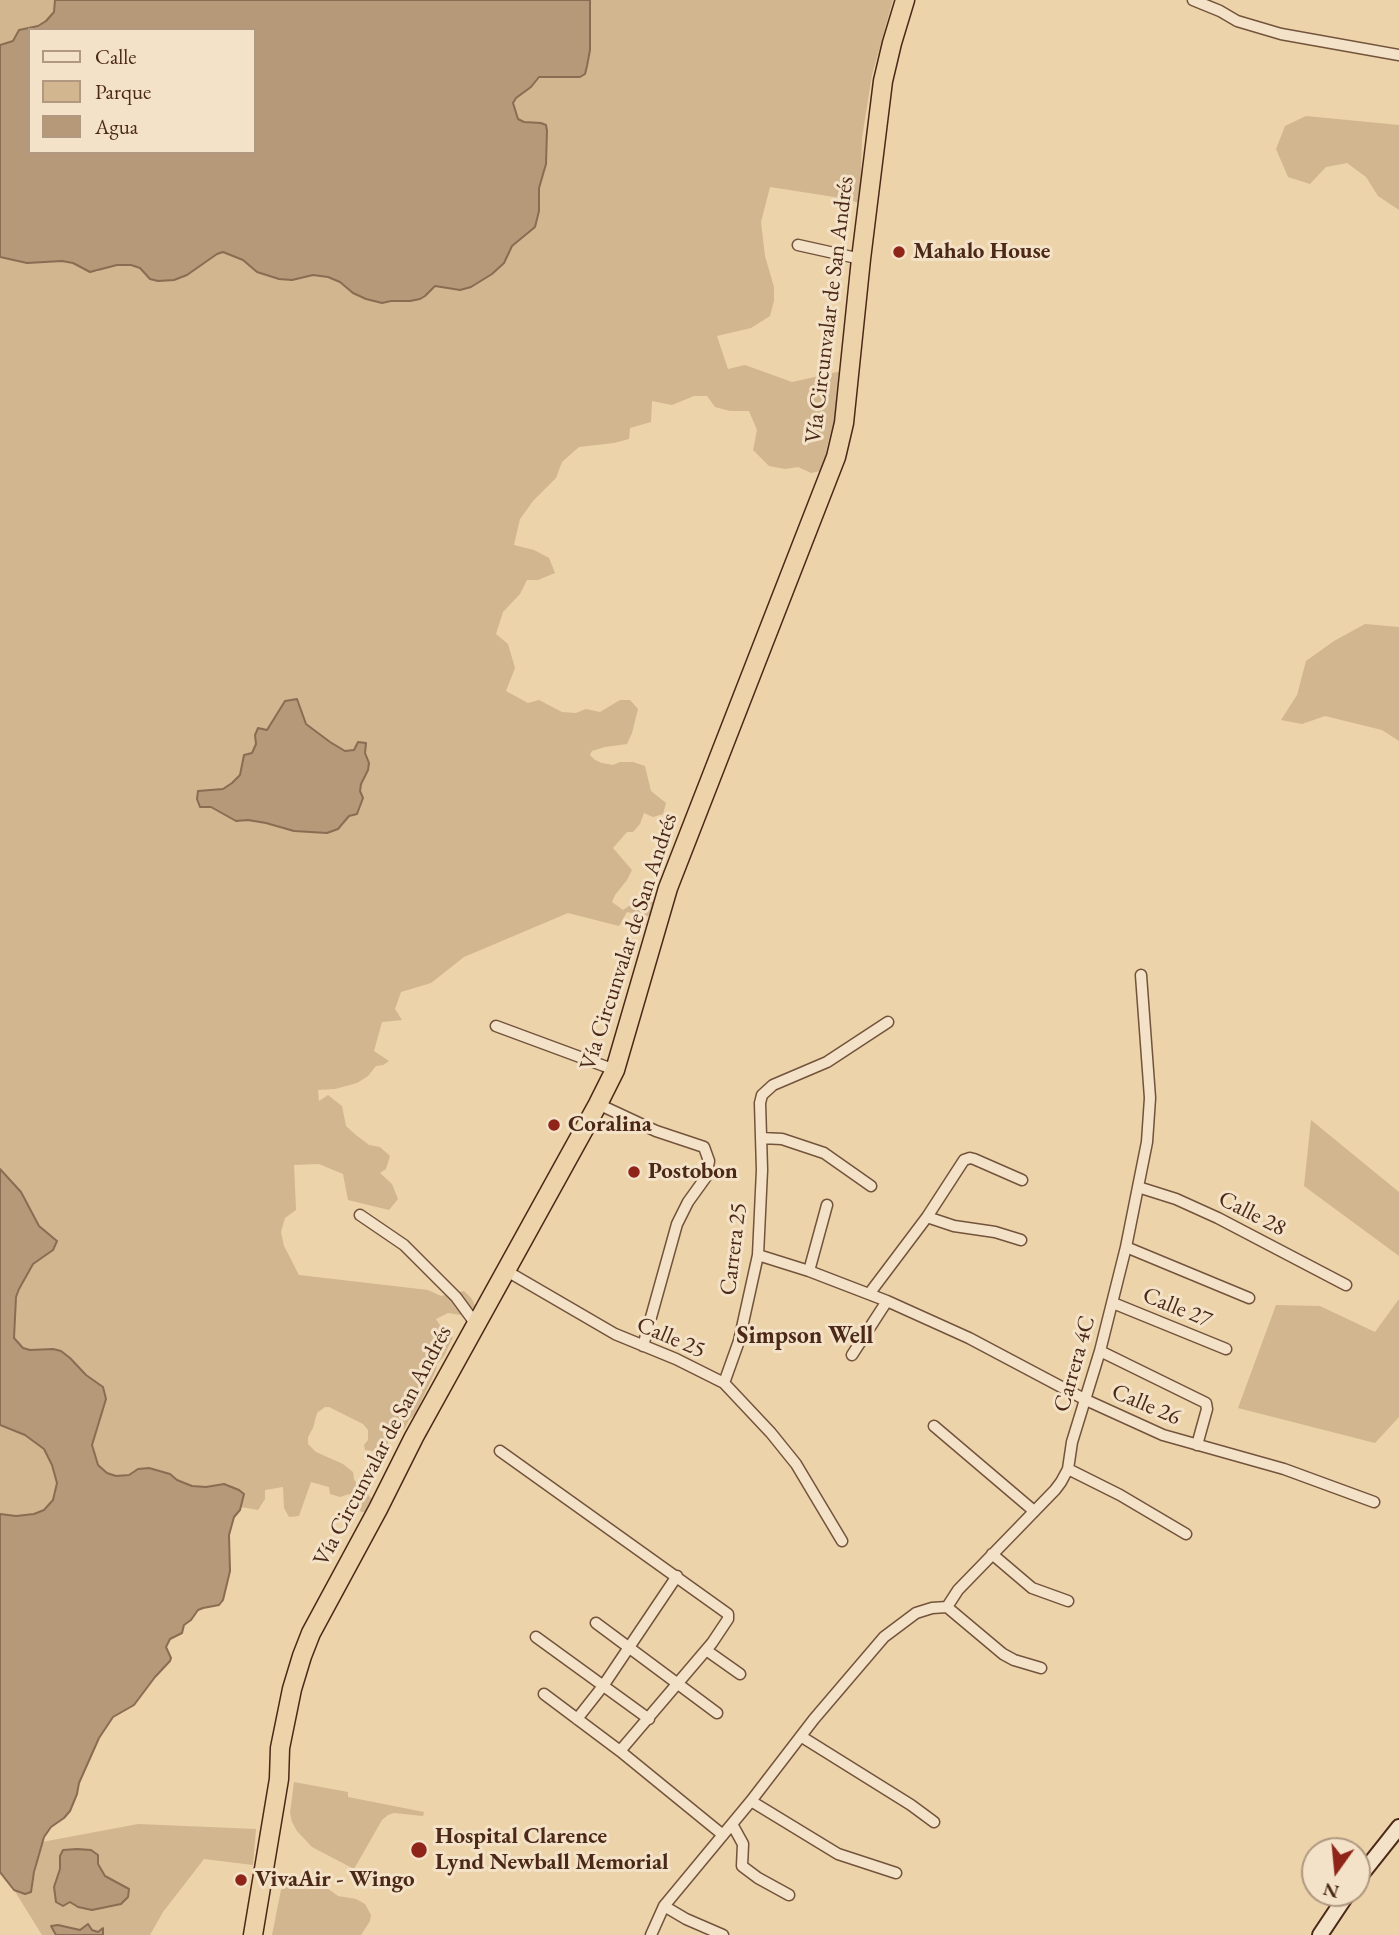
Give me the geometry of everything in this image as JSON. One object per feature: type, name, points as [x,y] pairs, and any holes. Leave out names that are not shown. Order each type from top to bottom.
[{"type":"highway","name":"Vía Circunvalar de San Andrés","points":[[253,1935],[279,1779],[280,1748],[292,1689],[311,1633],[475,1323],[615,1070],[668,888],[836,457],[844,424],[883,81],[905,0]]},
{"type":"main road","points":[[1371,1862],[1399,1827]]},
{"type":"main road","points":[[1320,1935],[1339,1907]]},
{"type":"street","points":[[1199,1],[1237,21],[1281,34],[1399,55]]},
{"type":"street","points":[[798,245],[861,259]]},
{"type":"street","name":"Carrera 4C","points":[[947,1607],[958,1590],[1061,1482],[1068,1469],[1072,1443],[1113,1303],[1147,1142],[1150,1098],[1141,975]]},
{"type":"street","name":"Carrera 25","points":[[724,1383],[739,1341],[758,1255],[762,1095],[773,1085],[827,1062],[888,1022]]},
{"type":"street","points":[[496,1026],[615,1070]]},
{"type":"street","points":[[598,1104],[656,1131],[704,1147],[709,1161],[706,1177],[688,1202],[677,1224],[643,1346]]},
{"type":"street","points":[[761,1138],[782,1139],[824,1153],[871,1185]]},
{"type":"street","points":[[869,1294],[928,1217],[967,1158],[983,1162],[1023,1180]]},
{"type":"street","name":"Calle 28","points":[[1138,1187],[1176,1199],[1218,1218],[1346,1284]]},
{"type":"street","points":[[809,1271],[827,1205]]},
{"type":"street","points":[[360,1215],[404,1245],[456,1297],[475,1323]]},
{"type":"street","points":[[928,1217],[954,1226],[1021,1240]]},
{"type":"street","points":[[1126,1247],[1249,1298]]},
{"type":"street","name":"Calle 26","points":[[758,1255],[887,1301],[969,1338],[1086,1400],[1163,1435],[1284,1469],[1374,1502]]},
{"type":"street","name":"Calle 25","points":[[505,1270],[628,1341],[676,1359],[724,1383],[796,1464],[842,1541]]},
{"type":"street","points":[[852,1355],[887,1301]]},
{"type":"street","name":"Calle 27","points":[[1113,1303],[1226,1349]]},
{"type":"street","points":[[1100,1351],[1206,1403],[1207,1409],[1197,1446]]},
{"type":"street","points":[[934,1426],[1034,1511]]},
{"type":"street","points":[[500,1451],[729,1614],[706,1650],[620,1751]]},
{"type":"street","points":[[1068,1469],[1120,1495],[1186,1534]]},
{"type":"street","points":[[992,1555],[1032,1588],[1068,1601]]},
{"type":"street","points":[[577,1719],[603,1686],[677,1576]]},
{"type":"street","points":[[651,1935],[664,1906],[751,1801],[814,1719],[884,1637],[916,1613],[947,1607],[1003,1654],[1041,1668]]},
{"type":"street","points":[[596,1623],[717,1713]]},
{"type":"street","points":[[536,1637],[649,1719]]},
{"type":"street","points":[[706,1650],[740,1674]]},
{"type":"street","points":[[544,1694],[620,1751],[723,1835]]},
{"type":"street","points":[[802,1737],[934,1822]]},
{"type":"street","points":[[751,1801],[838,1854],[896,1873]]},
{"type":"street","points":[[732,1824],[743,1844],[742,1866],[789,1895]]},
{"type":"street","points":[[664,1906],[723,1935]]},
{"type":"green space","points":[[0,0],[56,1],[54,12],[46,21],[38,26],[19,30],[13,41],[0,45]]},
{"type":"green space","points":[[590,0],[893,0],[872,75],[862,138],[860,203],[770,187],[761,222],[765,256],[774,287],[770,316],[751,328],[717,336],[728,369],[745,365],[792,382],[842,371],[840,397],[826,451],[825,470],[811,473],[798,467],[785,469],[769,466],[753,450],[757,430],[749,411],[730,411],[715,407],[707,396],[694,396],[672,405],[652,401],[651,422],[630,428],[629,439],[579,447],[562,462],[556,478],[533,501],[520,519],[514,545],[534,550],[549,558],[555,573],[538,580],[527,580],[520,594],[503,612],[496,634],[508,644],[515,668],[506,691],[528,703],[539,700],[562,712],[576,713],[586,709],[600,712],[620,700],[630,700],[638,709],[627,744],[605,747],[592,751],[590,755],[602,763],[613,765],[633,762],[645,766],[651,791],[666,803],[663,814],[653,817],[644,813],[633,832],[627,832],[613,848],[632,870],[612,902],[623,910],[638,900],[657,902],[653,917],[627,912],[619,926],[568,913],[464,957],[431,983],[401,992],[395,1009],[402,1020],[382,1022],[374,1051],[389,1061],[376,1066],[368,1076],[357,1083],[318,1090],[319,1101],[328,1095],[342,1106],[346,1126],[369,1145],[380,1147],[390,1156],[386,1169],[380,1173],[392,1184],[398,1199],[389,1210],[348,1200],[343,1174],[319,1164],[294,1165],[296,1210],[285,1218],[281,1232],[284,1246],[299,1275],[428,1290],[441,1296],[464,1291],[475,1306],[461,1315],[448,1313],[436,1319],[453,1337],[437,1364],[415,1414],[405,1428],[390,1439],[383,1452],[365,1450],[368,1430],[363,1424],[329,1407],[317,1413],[308,1444],[316,1452],[343,1464],[353,1472],[354,1480],[376,1503],[368,1512],[361,1512],[349,1494],[340,1497],[330,1494],[329,1487],[311,1482],[299,1516],[289,1517],[284,1508],[283,1487],[265,1490],[265,1499],[258,1510],[241,1507],[244,1494],[224,1484],[192,1486],[170,1474],[149,1468],[116,1476],[107,1473],[98,1465],[92,1445],[106,1399],[97,1382],[61,1351],[30,1350],[23,1348],[14,1338],[16,1297],[19,1289],[33,1264],[53,1250],[55,1238],[39,1226],[21,1192],[0,1169],[0,257],[27,263],[62,261],[97,272],[104,267],[131,265],[140,268],[144,273],[187,275],[223,252],[243,260],[258,272],[279,279],[292,280],[313,275],[328,277],[340,282],[353,293],[382,303],[410,301],[425,296],[435,286],[450,289],[471,287],[504,263],[512,246],[535,227],[539,211],[539,188],[546,164],[546,125],[518,119],[513,103],[515,98],[539,77],[580,77],[588,63]],"holes":[[[285,701],[303,714],[306,724],[316,732],[345,751],[365,753],[369,763],[361,784],[363,798],[360,807],[342,826],[327,833],[294,831],[266,823],[236,821],[211,807],[209,789],[223,789],[240,775],[244,755],[252,753],[256,744],[255,735],[267,730]]]},
{"type":"green space","points":[[1306,116],[1399,125],[1399,210],[1378,196],[1366,177],[1347,163],[1326,167],[1310,184],[1288,177],[1276,149],[1285,126]]},
{"type":"green space","points":[[1365,624],[1399,627],[1399,741],[1382,730],[1325,716],[1302,724],[1281,720],[1297,695],[1306,661]]},
{"type":"green space","points":[[1311,1120],[1399,1192],[1399,1256],[1304,1186]]},
{"type":"green space","points":[[1399,1299],[1399,1417],[1375,1443],[1238,1408],[1276,1305],[1320,1306],[1375,1332]]},
{"type":"green space","points":[[0,1425],[25,1435],[44,1449],[57,1483],[53,1500],[44,1510],[16,1516],[0,1514]]},
{"type":"green space","points":[[294,1782],[348,1792],[348,1797],[424,1812],[423,1816],[394,1813],[388,1815],[382,1820],[354,1869],[312,1847],[297,1831],[290,1813]]},
{"type":"green space","points":[[138,1824],[256,1829],[253,1865],[204,1859],[163,1912],[150,1935],[103,1935],[104,1933],[92,1930],[88,1924],[80,1930],[52,1929],[56,1935],[42,1935],[14,1890],[25,1894],[31,1892],[42,1842]],"holes":[[[77,1849],[91,1850],[99,1859],[98,1864],[105,1876],[129,1889],[116,1906],[93,1910],[70,1902],[63,1905],[56,1902],[55,1883],[60,1869]]]},
{"type":"green space","points":[[304,1877],[316,1880],[338,1896],[356,1899],[365,1904],[371,1915],[361,1935],[272,1935],[281,1890],[289,1881]]},
{"type":"water","points":[[55,0],[590,0],[590,50],[585,74],[580,77],[539,77],[513,103],[518,119],[546,125],[546,164],[539,188],[539,211],[535,227],[512,246],[504,263],[471,287],[460,290],[435,286],[420,299],[382,303],[353,293],[340,282],[328,277],[313,275],[292,280],[257,272],[243,260],[223,252],[187,275],[174,280],[158,281],[150,279],[140,268],[131,265],[117,265],[90,272],[73,263],[62,261],[27,263],[0,257],[0,45],[13,41],[19,30],[28,28],[28,154],[256,154],[256,28],[28,28],[46,21],[54,12]]},
{"type":"water","points":[[297,699],[306,724],[330,742],[345,751],[354,750],[358,742],[366,743],[365,753],[369,763],[361,784],[363,798],[357,814],[349,816],[338,829],[327,833],[294,831],[248,820],[236,821],[211,807],[200,807],[198,791],[223,789],[232,783],[240,775],[244,755],[252,753],[258,728],[267,730],[285,701]]},
{"type":"water","points":[[0,1169],[21,1192],[39,1226],[57,1241],[53,1250],[33,1264],[19,1289],[16,1297],[14,1338],[23,1348],[30,1350],[61,1351],[103,1387],[106,1399],[92,1445],[98,1465],[107,1473],[116,1476],[149,1468],[170,1474],[192,1486],[224,1484],[244,1494],[229,1535],[230,1571],[223,1600],[219,1605],[198,1610],[184,1625],[182,1633],[170,1639],[166,1647],[170,1661],[134,1705],[113,1717],[99,1738],[70,1811],[51,1827],[44,1837],[31,1892],[25,1894],[14,1890],[0,1872],[0,1514],[16,1516],[44,1510],[53,1500],[57,1483],[44,1449],[25,1435],[0,1425]]},
{"type":"water","points":[[63,1850],[91,1850],[98,1855],[98,1864],[105,1876],[129,1889],[128,1897],[121,1904],[92,1910],[70,1902],[63,1906],[56,1902],[54,1887],[60,1869],[60,1856]]},
{"type":"water","points":[[88,1924],[92,1930],[98,1932],[103,1928],[103,1935],[56,1935],[51,1926],[80,1930]]},
{"type":"place","name":"Mahalo House","points":[[899,252]]},
{"type":"place","name":"Coralina","points":[[554,1125]]},
{"type":"place","name":"Postobon","points":[[634,1172]]},
{"type":"place","name":"Hospital Clarence Lynd Newball Memorial","points":[[419,1850]]},
{"type":"place","name":"VivaAir - Wingo","points":[[241,1880]]},
{"type":"district","name":"Simpson Well","points":[[805,1336]]}]
